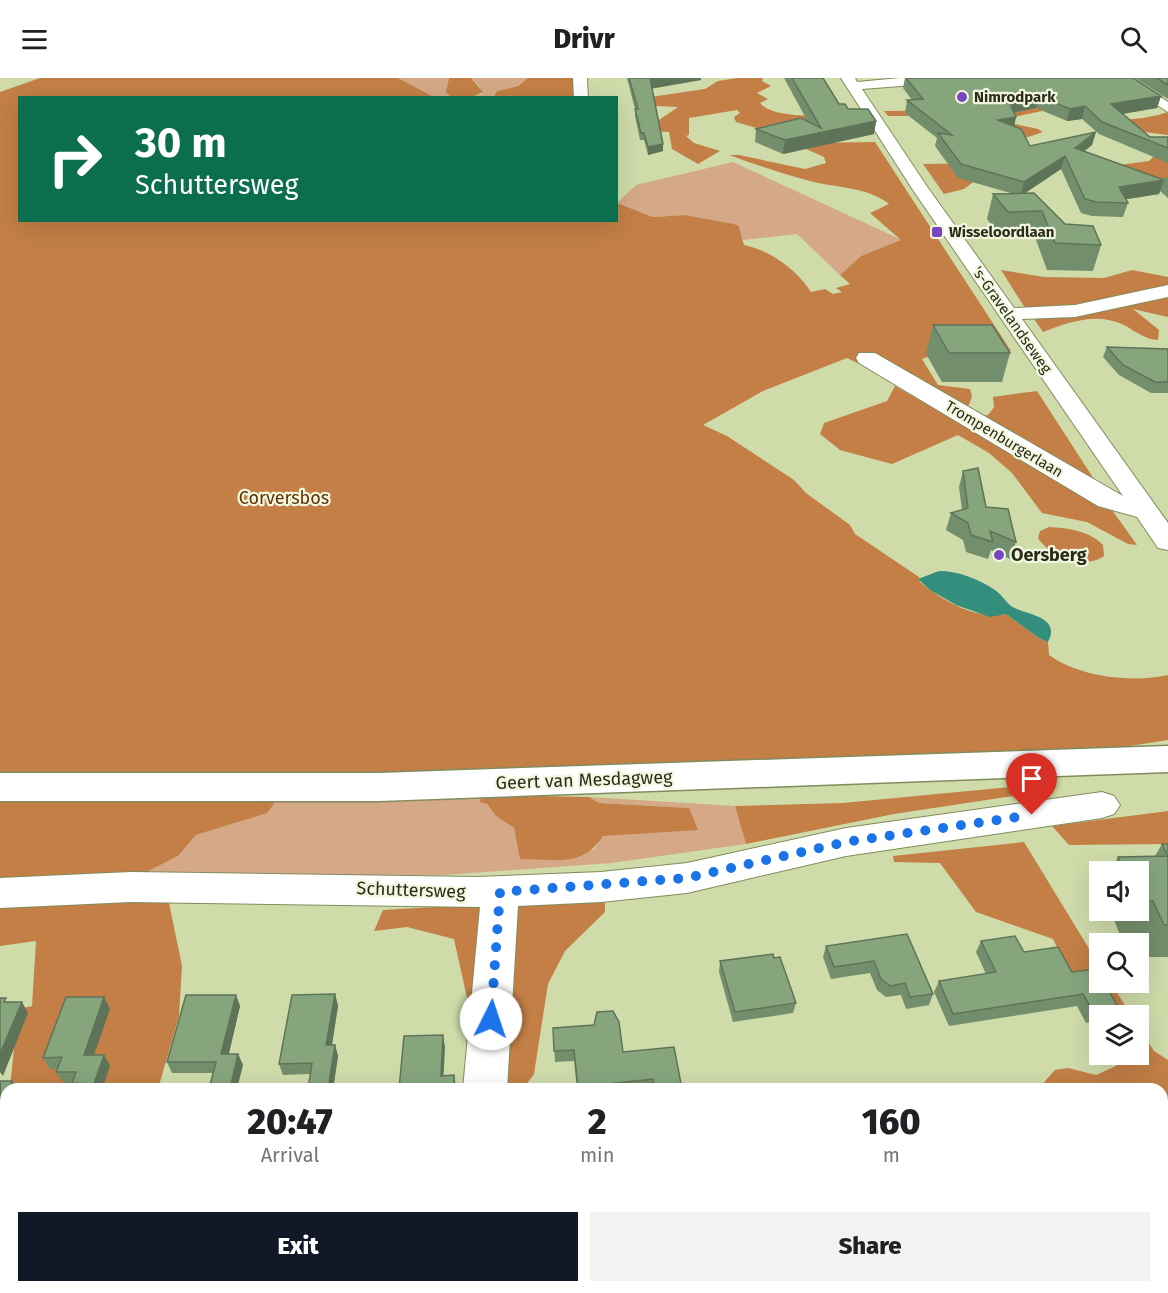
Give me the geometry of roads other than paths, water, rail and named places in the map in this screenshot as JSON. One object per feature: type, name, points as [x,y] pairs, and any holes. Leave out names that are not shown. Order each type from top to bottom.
[{"type":"main road","name":"Geert van Mesdagweg","points":[[0,787],[379,787],[1168,759]]},
{"type":"street","points":[[580,78],[581,96]]},
{"type":"street","points":[[833,83],[855,84],[952,78]]},
{"type":"street","points":[[1122,78],[1168,108]]},
{"type":"street","name":"'s-Gravelandseweg","points":[[855,84],[909,172],[1168,542]]},
{"type":"street","points":[[1007,314],[1075,311],[1168,291]]},
{"type":"street","name":"Trompenburgerlaan","points":[[867,358],[1107,500],[1145,511]]},
{"type":"street","name":"Schuttersweg","points":[[0,893],[131,887],[500,892],[687,878],[846,842],[1102,805]]},
{"type":"street","points":[[485,1083],[500,892]]},
{"type":"water","points":[[939,571],[961,574],[982,582],[997,592],[1011,606],[1040,617],[1050,626],[1051,633],[1048,642],[1006,614],[990,617],[956,605],[930,590],[918,579]]},
{"type":"place","name":"Nimrodpark","points":[[962,97]]},
{"type":"place","name":"Wisseloordlaan","points":[[937,232]]},
{"type":"place","name":"Oersberg","points":[[999,555]]},
{"type":"park label","name":"Corversbos","points":[[284,498]]}]
